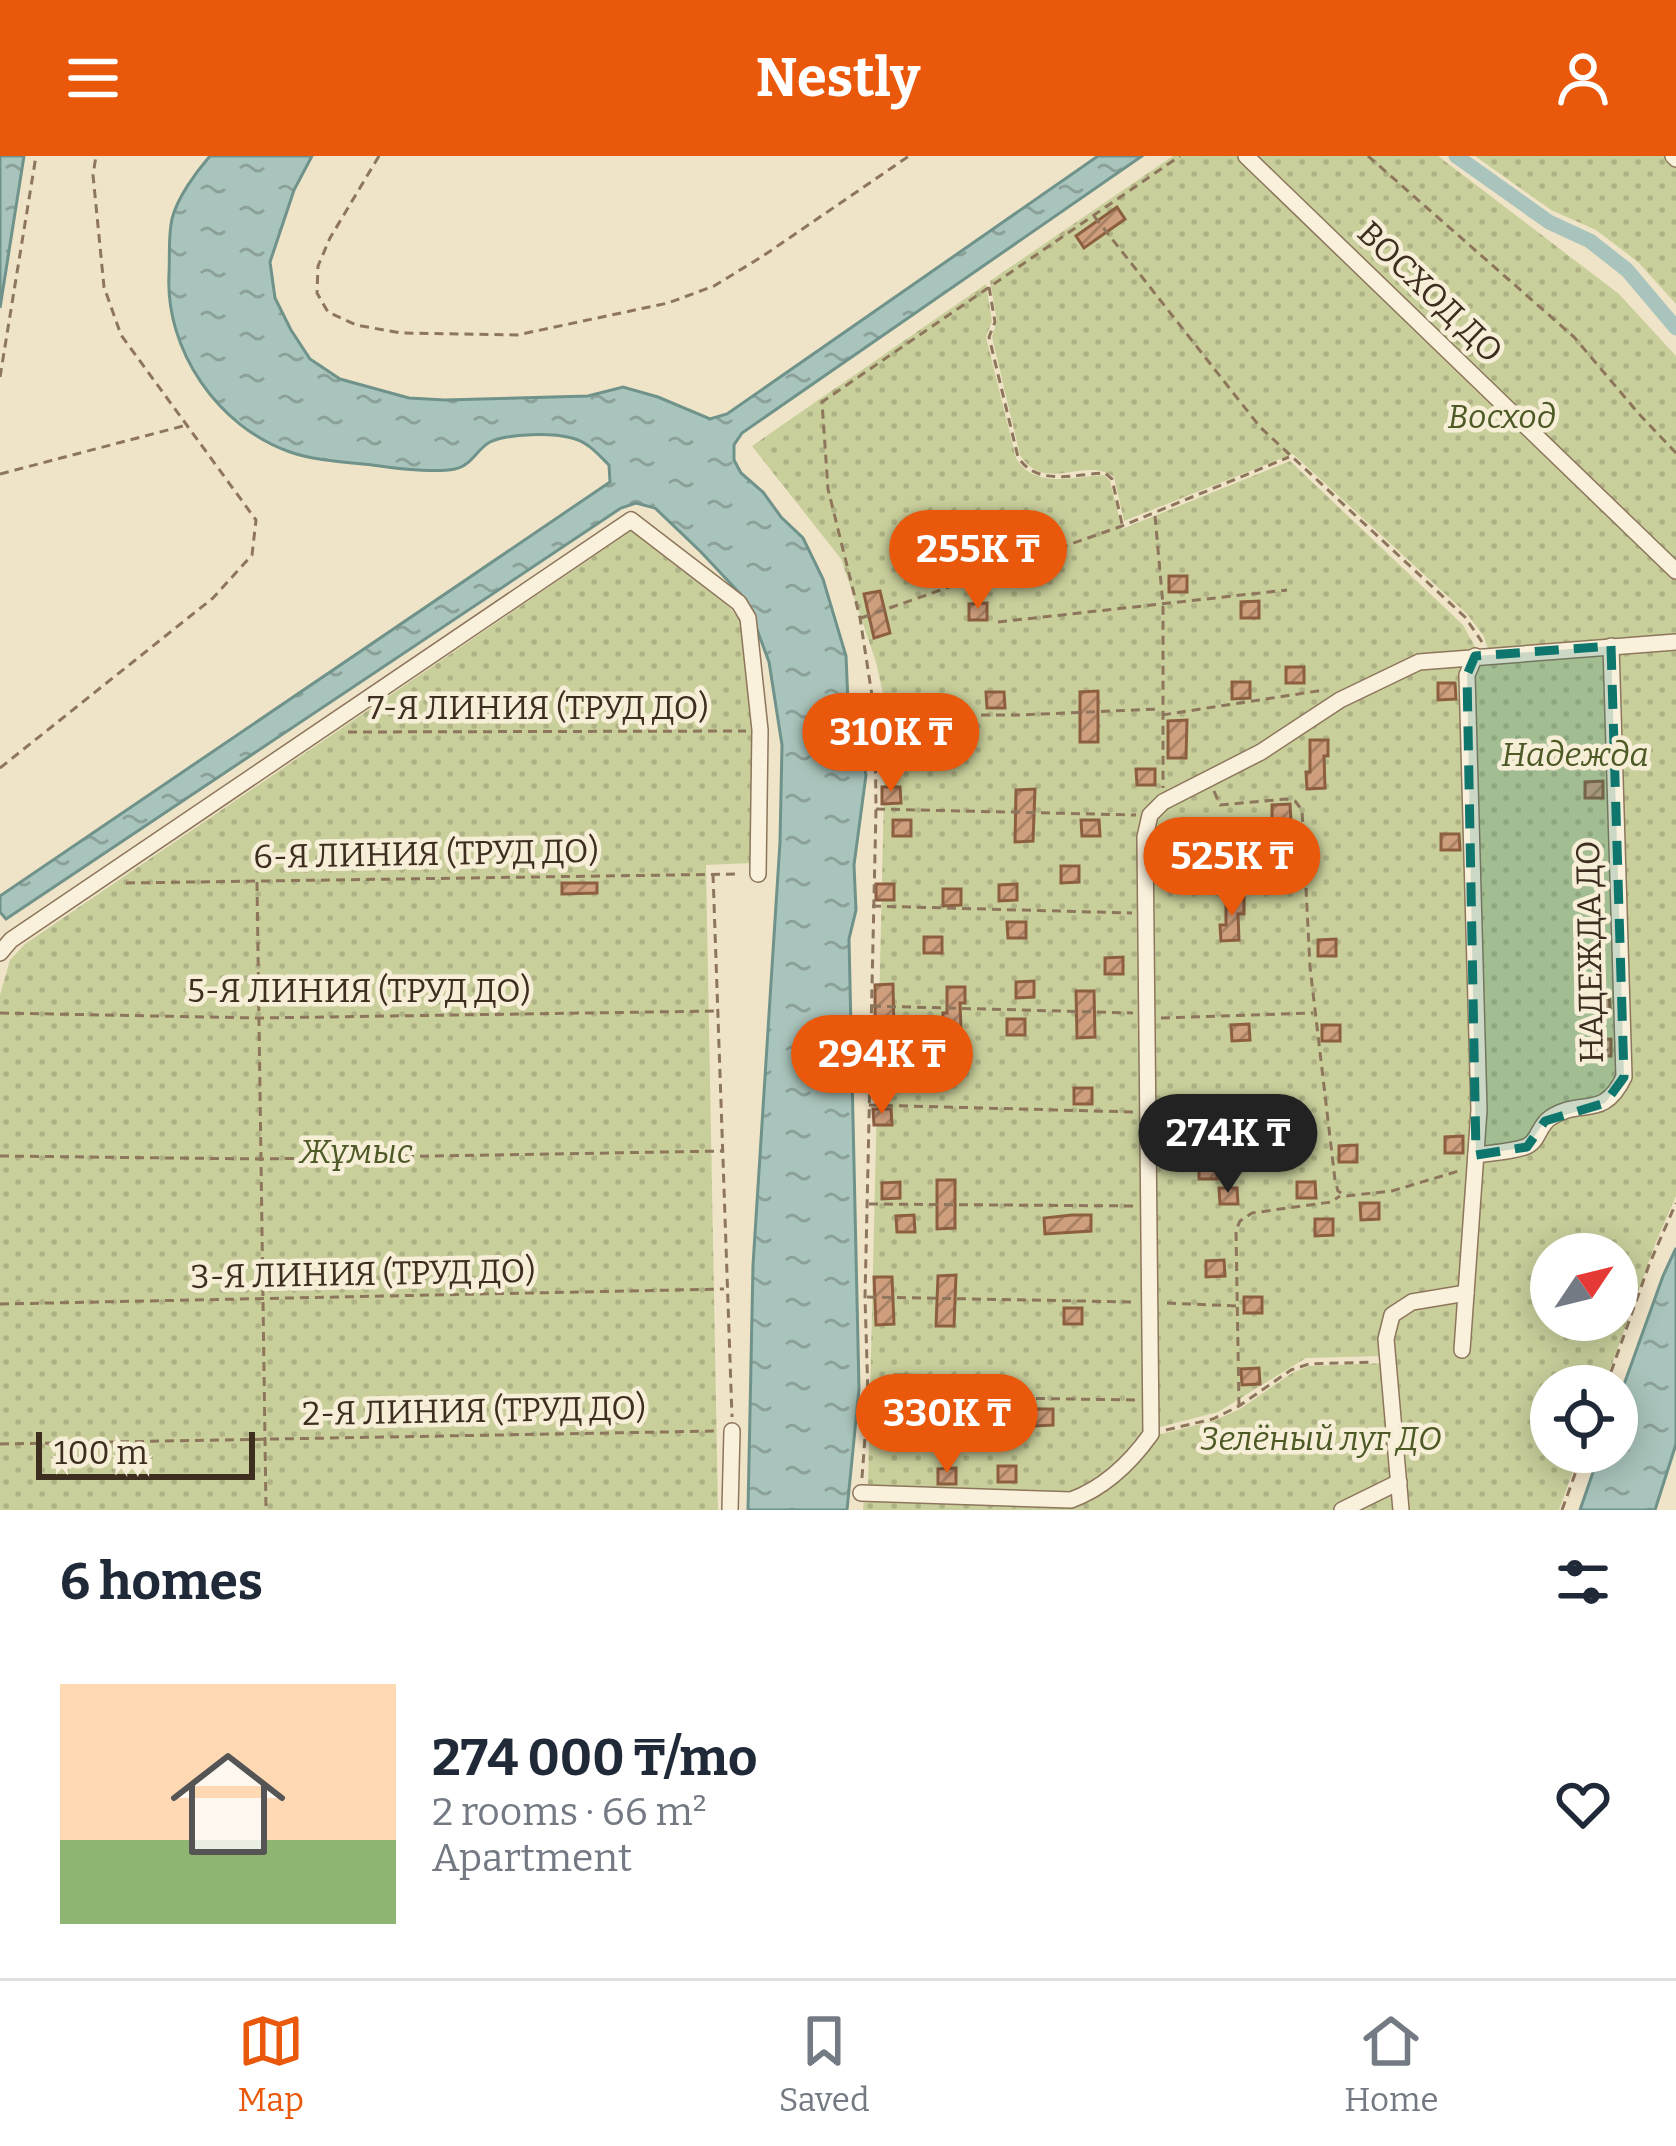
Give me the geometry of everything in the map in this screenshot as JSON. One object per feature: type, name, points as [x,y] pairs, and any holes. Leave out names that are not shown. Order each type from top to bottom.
[{"type":"street","name":"ВОСХОД ДО","points":[[1246,156],[1676,571]]},
{"type":"street","points":[[0,953],[10,940],[631,520],[739,603],[748,618],[760,730],[758,874]]},
{"type":"street","points":[[861,1493],[1071,1500],[1131,1462],[1151,1434],[1144,837],[1150,815],[1163,802],[1261,752],[1340,700],[1419,662],[1676,642]]},
{"type":"street","name":"НАДЕЖДА ДО","points":[[1476,1161],[1527,1147],[1545,1120],[1560,1113],[1605,1103],[1624,1077],[1611,646]]},
{"type":"street","points":[[1462,1350],[1479,1110],[1467,675],[1481,655]]},
{"type":"street","points":[[1401,1510],[1386,1339],[1392,1315],[1412,1302],[1466,1293]]},
{"type":"street","points":[[730,1510],[733,1430]]},
{"type":"street","points":[[1342,1510],[1399,1482]]},
{"type":"path","points":[[0,377],[36,156]]},
{"type":"path","points":[[0,768],[213,598],[252,555],[256,520],[121,335],[104,287],[93,175],[96,156]]},
{"type":"path","points":[[380,156],[318,266],[317,293],[328,312],[356,325],[401,333],[517,335],[668,303],[714,286],[909,156]]},
{"type":"path","points":[[861,1493],[868,1396],[875,715],[860,619],[828,489],[822,402],[1180,156]]},
{"type":"path","points":[[1367,156],[1574,337],[1676,453]]},
{"type":"path","points":[[1094,215],[1260,428],[1465,617],[1481,639],[1481,655]]},
{"type":"path","points":[[989,287],[995,322],[989,337],[1018,457],[1026,470],[1041,476],[1105,473],[1112,479],[1122,526]]},
{"type":"path","points":[[0,474],[185,425]]},
{"type":"path","points":[[860,619],[1122,526],[1291,456]]},
{"type":"path","points":[[1154,512],[1162,604],[1163,802]]},
{"type":"path","points":[[998,622],[1287,590]]},
{"type":"path","points":[[875,715],[1162,712],[1325,690],[1340,700]]},
{"type":"path","name":"7-Я ЛИНИЯ (ТРУД ДО)","points":[[316,733],[760,730]]},
{"type":"path","points":[[1209,778],[1220,806],[1286,799],[1303,810],[1310,968],[1335,1180],[1342,1195]]},
{"type":"path","points":[[876,809],[1150,815]]},
{"type":"path","points":[[712,874],[733,1430]]},
{"type":"path","name":"6-Я ЛИНИЯ (ТРУД ДО)","points":[[94,883],[758,874]]},
{"type":"path","points":[[257,881],[266,1510]]},
{"type":"path","points":[[872,906],[1145,914]]},
{"type":"path","points":[[872,1006],[1147,1016],[1315,1013]]},
{"type":"path","name":"5-Я ЛИНИЯ (ТРУД ДО)","points":[[0,1013],[259,1018],[717,1011]]},
{"type":"path","points":[[869,1105],[1148,1112]]},
{"type":"path","points":[[0,1156],[261,1160],[722,1151]]},
{"type":"path","points":[[1239,1406],[1236,1230],[1240,1221],[1252,1213],[1331,1202],[1342,1195],[1392,1191],[1476,1161]]},
{"type":"path","points":[[1613,1365],[1676,1203]]},
{"type":"path","points":[[867,1204],[1149,1207]]},
{"type":"path","name":"3-Я ЛИНИЯ (ТРУД ДО)","points":[[0,1304],[728,1289]]},
{"type":"path","points":[[866,1297],[1237,1306]]},
{"type":"path","points":[[1151,1434],[1213,1419],[1291,1370],[1309,1364],[1388,1361]]},
{"type":"path","points":[[868,1396],[1151,1401]]},
{"type":"path","name":"2-Я ЛИНИЯ (ТРУД ДО)","points":[[0,1444],[733,1430]]},
{"type":"path","points":[[1562,1510],[1575,1473]]},
{"type":"highlighted area","points":[[1611,646],[1624,1077],[1605,1103],[1545,1121],[1527,1147],[1476,1155],[1467,675],[1475,656]]},
{"type":"green space","name":"Восход","points":[[1173,156],[1438,156],[1619,294],[1676,356],[1676,637],[1489,651],[1467,614],[1293,454],[1124,521],[1114,477],[1102,471],[1053,474],[1030,467],[1020,455],[992,337],[997,321],[990,281]]},
{"type":"green space","points":[[1475,156],[1676,156],[1676,304],[1638,262],[1596,230],[1551,210]]},
{"type":"green space","points":[[986,284],[992,321],[986,337],[1016,458],[1024,468],[1043,478],[1104,475],[1110,481],[1122,529],[1290,461],[1463,625],[1477,650],[1463,665],[1473,1120],[1461,1289],[1389,1311],[1381,1356],[1306,1358],[1218,1412],[1156,1428],[1111,1471],[1070,1494],[868,1486],[886,707],[841,559],[752,446]]},
{"type":"green space","name":"Жұмыс","points":[[631,531],[729,607],[742,623],[753,733],[751,863],[706,865],[718,1510],[0,1510],[0,995],[10,960],[25,944]]},
{"type":"green space","name":"Надежда","points":[[1676,646],[1676,1196],[1638,1292],[1638,1233],[1530,1233],[1530,1341],[1620,1341],[1612,1365],[1530,1365],[1530,1473],[1572,1473],[1559,1510],[1405,1510],[1390,1342],[1397,1320],[1413,1309],[1471,1299],[1473,674],[1480,662]]},
{"type":"green space","name":"Зелёный луг ДО","points":[[1386,1363],[1398,1510],[863,1510],[864,1497],[1071,1504],[1153,1436],[1240,1409],[1292,1373],[1309,1366]]},
{"type":"water","points":[[0,156],[24,156],[0,308]]},
{"type":"water","points":[[210,156],[312,156],[294,190],[270,262],[275,298],[291,330],[310,359],[340,379],[409,398],[445,400],[588,396],[623,387],[710,419],[727,414],[1098,156],[1142,156],[742,433],[734,445],[734,460],[741,473],[803,538],[823,579],[846,656],[848,702],[866,775],[854,865],[856,910],[849,939],[859,1389],[847,1510],[748,1510],[753,1265],[782,745],[769,662],[746,600],[655,508],[636,503],[621,508],[6,919],[0,912],[0,896],[610,482],[609,465],[601,457],[583,442],[564,436],[498,439],[461,467],[425,470],[300,455],[240,424],[201,382],[176,330],[170,302],[172,219],[193,177]]},
{"type":"water","points":[[1676,1248],[1676,1444],[1655,1510],[1580,1510],[1593,1473],[1638,1473],[1638,1365],[1631,1365]]},
{"type":"building","points":[[1117,207],[1125,219],[1084,248],[1076,236]]},
{"type":"building","points":[[1169,576],[1187,576],[1187,592],[1169,592]]},
{"type":"building","points":[[880,591],[890,633],[874,638],[864,594]]},
{"type":"building","points":[[1259,601],[1259,618],[1241,618],[1241,602]]},
{"type":"building","points":[[987,603],[987,620],[969,620],[969,604]]},
{"type":"building","points":[[1286,667],[1304,667],[1304,683],[1286,683]]},
{"type":"building","points":[[1232,682],[1250,682],[1250,698],[1232,699]]},
{"type":"building","points":[[1438,683],[1455,683],[1456,699],[1438,700]]},
{"type":"building","points":[[1098,691],[1098,742],[1080,742],[1080,692]]},
{"type":"building","points":[[986,692],[1004,692],[1005,708],[987,708]]},
{"type":"building","points":[[1187,720],[1186,758],[1168,758],[1168,721]]},
{"type":"building","points":[[1310,740],[1328,740],[1325,788],[1307,789]]},
{"type":"building","points":[[1136,769],[1155,769],[1155,785],[1137,785]]},
{"type":"building","points":[[1603,781],[1603,798],[1585,798],[1585,782]]},
{"type":"building","points":[[882,787],[900,787],[901,803],[882,804]]},
{"type":"building","points":[[1035,789],[1033,841],[1015,842],[1016,790]]},
{"type":"building","points":[[1290,804],[1291,821],[1272,821],[1272,805]]},
{"type":"building","points":[[893,820],[911,820],[911,836],[893,836]]},
{"type":"building","points":[[1081,820],[1099,820],[1100,836],[1082,836]]},
{"type":"building","points":[[1441,834],[1459,834],[1460,850],[1441,850]]},
{"type":"building","points":[[1061,866],[1079,866],[1079,882],[1061,883]]},
{"type":"building","points":[[562,883],[597,883],[597,893],[562,894]]},
{"type":"building","points":[[876,884],[894,884],[894,900],[876,900]]},
{"type":"building","points":[[1017,884],[1017,900],[999,901],[999,885]]},
{"type":"building","points":[[943,889],[961,889],[961,905],[943,906]]},
{"type":"building","points":[[1244,897],[1244,914],[1238,914],[1239,940],[1221,941],[1226,898]]},
{"type":"building","points":[[1007,922],[1026,922],[1026,938],[1008,938]]},
{"type":"building","points":[[924,937],[942,937],[942,953],[924,953]]},
{"type":"building","points":[[1336,939],[1336,956],[1318,956],[1318,940]]},
{"type":"building","points":[[1123,957],[1123,974],[1105,974],[1105,958]]},
{"type":"building","points":[[1034,981],[1034,997],[1016,998],[1016,982]]},
{"type":"building","points":[[893,984],[894,1031],[875,1031],[875,985]]},
{"type":"building","points":[[947,987],[965,987],[961,1029],[943,1030]]},
{"type":"building","points":[[1076,991],[1094,991],[1095,1037],[1077,1038]]},
{"type":"building","points":[[1609,992],[1610,1008],[1593,1009],[1593,993]]},
{"type":"building","points":[[1007,1019],[1025,1019],[1025,1035],[1007,1035]]},
{"type":"building","points":[[1249,1024],[1250,1040],[1232,1041],[1231,1025]]},
{"type":"building","points":[[1322,1025],[1340,1025],[1340,1041],[1322,1041]]},
{"type":"building","points":[[1611,1039],[1611,1056],[1594,1056],[1593,1040]]},
{"type":"building","points":[[1074,1088],[1092,1088],[1092,1104],[1074,1104]]},
{"type":"building","points":[[873,1109],[891,1109],[892,1125],[874,1125]]},
{"type":"building","points":[[1463,1136],[1463,1153],[1445,1153],[1445,1137]]},
{"type":"building","points":[[1357,1145],[1357,1162],[1339,1162],[1339,1146]]},
{"type":"building","points":[[1199,1163],[1216,1163],[1217,1179],[1199,1179]]},
{"type":"building","points":[[937,1180],[955,1180],[955,1228],[937,1229]]},
{"type":"building","points":[[900,1182],[900,1198],[882,1199],[882,1183]]},
{"type":"building","points":[[1297,1182],[1315,1182],[1316,1198],[1297,1198]]},
{"type":"building","points":[[1219,1188],[1237,1188],[1238,1204],[1220,1204]]},
{"type":"building","points":[[1360,1203],[1379,1203],[1379,1219],[1361,1220]]},
{"type":"building","points":[[914,1215],[915,1232],[897,1232],[896,1216]]},
{"type":"building","points":[[1091,1215],[1091,1231],[1045,1234],[1044,1218]]},
{"type":"building","points":[[1315,1219],[1333,1219],[1333,1235],[1315,1236]]},
{"type":"building","points":[[1224,1260],[1225,1276],[1206,1277],[1206,1261]]},
{"type":"building","points":[[956,1275],[954,1326],[936,1326],[938,1276]]},
{"type":"building","points":[[874,1277],[892,1277],[894,1324],[876,1325]]},
{"type":"building","points":[[1244,1297],[1262,1297],[1262,1313],[1244,1313]]},
{"type":"building","points":[[1064,1308],[1082,1308],[1082,1324],[1064,1324]]},
{"type":"building","points":[[1259,1368],[1260,1384],[1242,1385],[1241,1369]]},
{"type":"building","points":[[895,1375],[953,1376],[953,1392],[895,1391]]},
{"type":"building","points":[[1010,1378],[1010,1395],[992,1395],[992,1379]]},
{"type":"building","points":[[1035,1409],[1053,1409],[1053,1425],[1035,1426]]},
{"type":"building","points":[[998,1466],[1016,1466],[1016,1482],[998,1482]]},
{"type":"building","points":[[956,1468],[956,1484],[938,1484],[938,1469]]},
{"type":"waterway","points":[[1456,156],[1549,222],[1590,241],[1627,270],[1676,328]]}]
